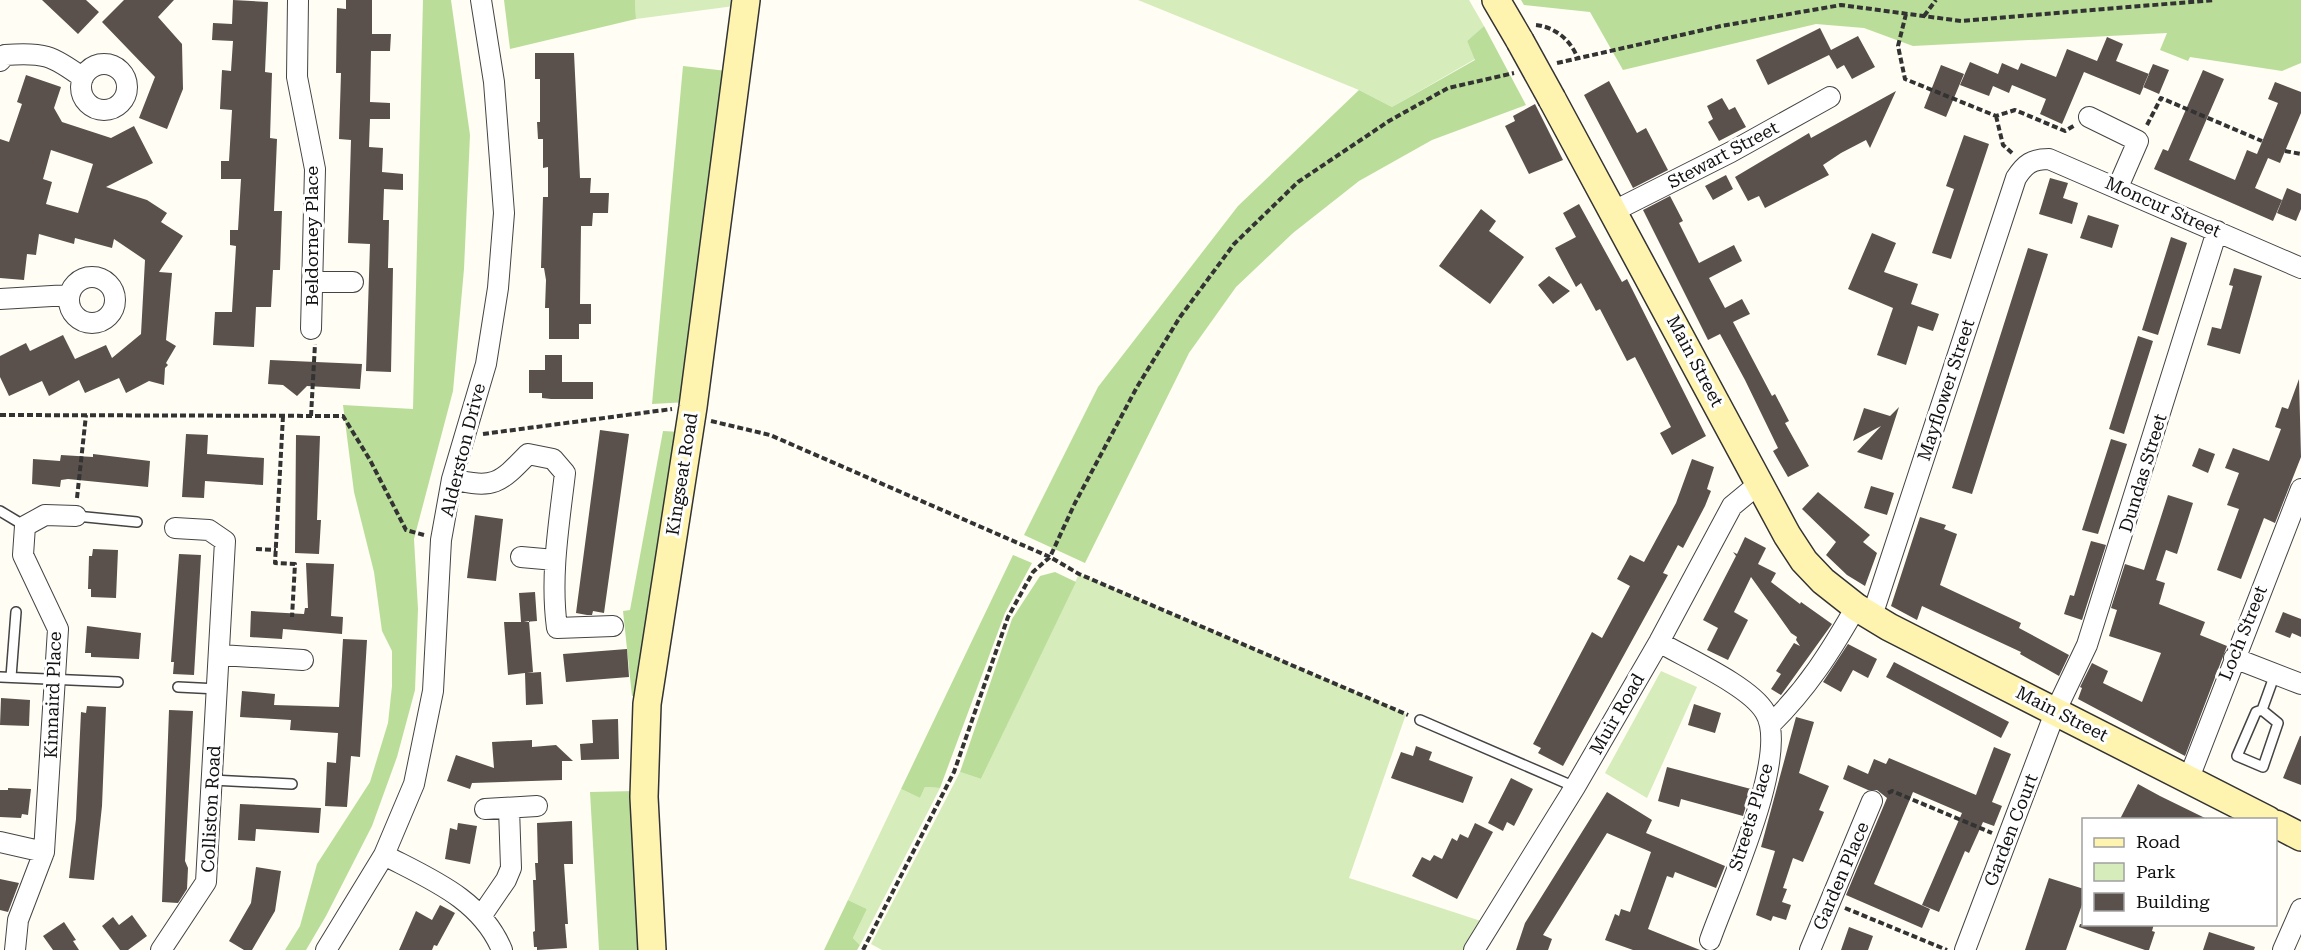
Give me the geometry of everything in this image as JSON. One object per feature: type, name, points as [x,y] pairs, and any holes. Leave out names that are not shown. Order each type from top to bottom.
[{"type":"street","name":"Beldorney Place","points":[[298,0],[297,76],[315,169],[311,329]]},
{"type":"street","name":"Alderston Drive","points":[[326,950],[384,855],[414,784],[433,692],[441,540],[452,479],[486,364],[498,288],[504,213],[494,82],[481,0]]},
{"type":"street","name":"Kingseat Road","points":[[652,950],[644,798],[644,739],[647,704],[703,414],[746,0]]},
{"type":"street","name":"Main Street","points":[[1496,0],[1526,33],[1552,99],[1761,482],[1787,535],[1804,561],[1822,581],[1864,612],[1925,646],[2056,710],[2266,818]]},
{"type":"street","points":[[2,51],[37,53],[63,63],[82,78]]},
{"type":"street","name":"Stewart Street","points":[[1614,211],[1731,152],[1830,97]]},
{"type":"street","points":[[2089,117],[2138,141],[2118,187]]},
{"type":"street","name":"Moncur Street","points":[[2024,166],[2035,159],[2049,159],[2217,231],[2299,261]]},
{"type":"street","name":"Mayflower Street","points":[[1864,612],[2016,178],[2024,166]]},
{"type":"street","name":"Dundas Street","points":[[2056,710],[2087,645],[2217,231]]},
{"type":"street","points":[[312,282],[353,282]]},
{"type":"street","points":[[0,299],[69,295]]},
{"type":"street","points":[[452,479],[480,486],[504,479],[528,454],[553,459],[565,473],[553,597],[557,628],[613,626]]},
{"type":"street","name":"Muir Road","points":[[1477,949],[1659,642],[1732,506],[1761,482]]},
{"type":"street","name":"Loch Street","points":[[2188,778],[2301,489]]},
{"type":"street","points":[[25,526],[45,515],[76,516]]},
{"type":"street","name":"Kinnaird Place","points":[[15,950],[18,920],[44,852],[58,629],[23,555],[25,526]]},
{"type":"street","name":"Colliston Road","points":[[161,950],[206,882],[225,541],[209,530],[175,528]]},
{"type":"street","points":[[521,557],[555,560]]},
{"type":"street","points":[[1659,642],[1747,692],[1766,713],[1770,725],[1806,688],[1864,612]]},
{"type":"street","points":[[220,655],[303,660]]},
{"type":"street","points":[[2234,658],[2301,684]]},
{"type":"street","name":"Garden Court","points":[[1965,950],[2056,710]]},
{"type":"street","name":"Streets Place","points":[[1710,940],[1763,790],[1772,742],[1770,725]]},
{"type":"street","name":"Garden Place","points":[[1810,950],[1872,801]]},
{"type":"street","points":[[485,809],[537,806]]},
{"type":"street","points":[[482,915],[506,880],[511,868],[509,808]]},
{"type":"street","points":[[2277,825],[2301,837]]},
{"type":"street","points":[[0,842],[44,852]]},
{"type":"street","points":[[384,855],[449,889],[482,915],[502,950]]},
{"type":"street","points":[[2283,950],[2301,909]]},
{"type":"lane","points":[[0,511],[25,526]]},
{"type":"lane","points":[[76,516],[137,522]]},
{"type":"lane","points":[[11,676],[16,612]]},
{"type":"lane","points":[[2262,710],[2275,674]]},
{"type":"lane","points":[[0,677],[118,682]]},
{"type":"lane","points":[[178,687],[218,689]]},
{"type":"lane","points":[[2262,710],[2278,723],[2263,767],[2237,756],[2256,712],[2262,710]]},
{"type":"lane","points":[[1420,720],[1575,787]]},
{"type":"lane","points":[[212,780],[292,784]]},
{"type":"path","points":[[1923,16],[1936,0]]},
{"type":"path","points":[[1556,63],[1721,26],[1841,5],[1961,21],[2214,0]]},
{"type":"path","points":[[1906,14],[1898,46],[1905,79],[1996,117],[2015,110],[2065,131],[2089,117]]},
{"type":"path","points":[[1526,33],[1549,28],[1571,45],[1578,58]]},
{"type":"path","points":[[863,950],[954,772],[1008,617],[1033,572],[1050,557],[1075,503],[1137,387],[1180,317],[1234,244],[1298,182],[1389,121],[1448,88],[1524,71]]},
{"type":"path","points":[[2138,141],[2161,98],[2262,141]]},
{"type":"path","points":[[1996,117],[2003,145],[2024,166]]},
{"type":"path","points":[[2285,151],[2301,154]]},
{"type":"path","points":[[311,329],[316,332],[311,416]]},
{"type":"path","points":[[479,434],[703,414],[770,435],[1050,557],[1079,574],[1420,720]]},
{"type":"path","points":[[76,516],[86,415]]},
{"type":"path","points":[[0,416],[343,416],[370,460],[406,530],[441,540]]},
{"type":"path","points":[[283,416],[275,563],[295,564],[292,617]]},
{"type":"path","points":[[256,549],[276,550]]},
{"type":"path","points":[[1872,801],[1892,791],[2007,839]]},
{"type":"path","points":[[1830,901],[1947,950]]},
{"type":"green space","points":[[423,0],[451,0],[470,135],[464,269],[453,391],[414,539],[418,609],[415,690],[397,757],[372,826],[306,950],[285,950],[300,926],[317,864],[370,782],[388,723],[392,686],[392,651],[382,631],[374,572],[354,492],[343,405],[413,409]]},
{"type":"green space","points":[[504,0],[635,0],[636,19],[510,49]]},
{"type":"green space","points":[[635,0],[735,0],[734,6],[636,19]]},
{"type":"green space","points":[[1138,0],[1469,0],[1484,26],[1467,41],[1475,59],[1392,107],[1359,90]]},
{"type":"green space","points":[[1521,0],[2301,0],[2301,63],[2282,71],[2190,57],[2188,61],[2160,50],[2167,33],[1913,46],[1864,28],[1816,24],[1623,70],[1590,12],[1524,5]]},
{"type":"green space","points":[[1484,26],[1526,105],[1432,140],[1359,181],[1293,233],[1236,287],[1189,353],[1085,563],[1024,535],[1098,387],[1238,206],[1359,90],[1392,107],[1475,60],[1467,41]]},
{"type":"green space","points":[[683,66],[727,71],[688,402],[652,404]]},
{"type":"green space","points":[[663,431],[682,432],[641,696],[632,696],[623,611],[630,610]]},
{"type":"green space","points":[[1013,555],[1032,563],[1005,613],[940,788],[925,787],[920,798],[901,789]]},
{"type":"green space","points":[[1055,572],[1076,582],[981,779],[960,772],[1012,619],[1040,576]]},
{"type":"green space","points":[[1079,574],[1406,714],[1349,878],[1481,921],[1465,950],[882,950],[871,944],[960,772],[981,779]]},
{"type":"green space","points":[[1661,671],[1697,687],[1647,798],[1605,773]]},
{"type":"green space","points":[[925,787],[940,788],[860,945],[853,938],[867,909],[848,900],[901,789],[920,798]]},
{"type":"green space","points":[[635,791],[641,950],[599,950],[590,792]]},
{"type":"green space","points":[[848,900],[867,909],[853,938],[860,945],[857,950],[824,950]]},
{"type":"building","points":[[42,0],[86,0],[99,12],[78,34]]},
{"type":"building","points":[[124,0],[174,0],[158,17],[182,44],[183,89],[167,129],[139,118],[155,77],[102,22]]},
{"type":"building","points":[[233,0],[268,2],[265,72],[272,73],[270,138],[277,139],[274,211],[282,211],[280,270],[273,270],[271,307],[256,307],[254,347],[213,345],[215,312],[232,312],[236,246],[230,245],[230,230],[238,230],[241,179],[221,179],[221,161],[229,161],[232,110],[220,109],[222,70],[231,71],[233,41],[212,40],[213,23],[232,24]]},
{"type":"building","points":[[346,0],[372,0],[372,34],[391,34],[390,51],[371,51],[370,102],[390,103],[390,119],[370,119],[369,147],[383,148],[382,172],[403,174],[403,190],[384,189],[383,220],[389,220],[388,268],[393,268],[391,372],[366,371],[370,244],[348,243],[351,140],[339,139],[341,73],[336,73],[337,8],[346,9]]},
{"type":"building","points":[[1820,28],[1831,50],[1858,36],[1875,67],[1852,79],[1844,65],[1837,69],[1829,55],[1768,85],[1756,60]]},
{"type":"building","points":[[2107,37],[2123,44],[2116,61],[2149,74],[2140,95],[2084,72],[2062,124],[2040,114],[2046,99],[2012,85],[2009,93],[1993,86],[1989,96],[1960,85],[1970,62],[1998,74],[2002,63],[2018,70],[2021,63],[2056,77],[2067,49],[2097,61]]},
{"type":"building","points":[[535,53],[574,53],[580,178],[591,178],[590,193],[609,193],[608,213],[593,213],[592,226],[581,226],[580,304],[591,304],[591,324],[579,324],[579,339],[549,339],[549,308],[545,308],[546,280],[544,268],[541,268],[543,197],[548,197],[548,167],[543,168],[543,139],[538,139],[540,79],[535,79]]},
{"type":"building","points":[[2153,64],[2169,70],[2159,94],[2143,87]]},
{"type":"building","points":[[1941,65],[1964,74],[1946,117],[1924,108]]},
{"type":"building","points":[[2203,70],[2224,79],[2189,160],[2235,180],[2247,150],[2257,154],[2278,103],[2268,99],[2275,82],[2301,92],[2301,113],[2280,163],[2268,158],[2255,188],[2282,200],[2273,221],[2154,169],[2163,149],[2168,151]]},
{"type":"building","points":[[26,75],[61,87],[54,108],[62,122],[111,138],[134,126],[153,163],[106,187],[147,200],[167,213],[161,222],[183,236],[159,272],[172,273],[166,340],[176,346],[166,363],[168,365],[165,368],[164,385],[149,381],[126,393],[119,378],[85,393],[79,380],[49,396],[42,381],[9,396],[0,377],[0,356],[26,343],[30,351],[63,335],[75,359],[106,345],[112,358],[141,334],[145,260],[114,239],[112,248],[75,238],[74,244],[39,234],[36,255],[27,254],[24,280],[0,278],[0,139],[9,142],[22,104],[17,102]],"holes":[[[51,150],[93,164],[78,213],[46,204],[52,182],[43,179]]]},
{"type":"building","points":[[1609,81],[1637,133],[1646,128],[1668,170],[1633,188],[1584,95]]},
{"type":"building","points":[[1896,91],[1870,148],[1866,140],[1841,153],[1823,165],[1829,175],[1765,208],[1759,196],[1748,201],[1735,177],[1809,133],[1811,138]]},
{"type":"building","points":[[1722,98],[1729,110],[1735,107],[1746,127],[1719,141],[1708,122],[1713,119],[1707,106]]},
{"type":"building","points":[[1535,104],[1563,160],[1529,174],[1505,126],[1515,121],[1513,116]]},
{"type":"building","points":[[1964,135],[1989,144],[1951,259],[1932,253],[1954,189],[1946,186]]},
{"type":"building","points":[[1726,175],[1733,189],[1713,200],[1705,186]]},
{"type":"building","points":[[2050,178],[2068,183],[2063,198],[2078,203],[2072,224],[2039,214]]},
{"type":"building","points":[[2287,188],[2301,194],[2301,209],[2296,221],[2277,213]]},
{"type":"building","points":[[1670,196],[1683,221],[1679,223],[1699,263],[1734,245],[1742,261],[1709,278],[1725,308],[1742,299],[1750,314],[1733,322],[1772,396],[1775,394],[1789,421],[1785,423],[1809,466],[1788,477],[1773,451],[1778,448],[1745,380],[1720,334],[1708,340],[1643,210]]},
{"type":"building","points":[[1579,204],[1622,282],[1627,279],[1706,436],[1672,455],[1660,433],[1671,427],[1635,357],[1627,361],[1600,309],[1596,311],[1581,283],[1576,287],[1555,248],[1576,237],[1563,213]]},
{"type":"building","points":[[1481,209],[1496,221],[1489,231],[1524,257],[1490,304],[1439,266]]},
{"type":"building","points":[[2088,215],[2119,225],[2112,248],[2080,238]]},
{"type":"building","points":[[1872,233],[1896,243],[1884,272],[1918,284],[1911,304],[1939,314],[1933,331],[1918,326],[1906,365],[1877,355],[1893,308],[1848,289]]},
{"type":"building","points":[[2171,237],[2187,243],[2158,335],[2142,330]]},
{"type":"building","points":[[2028,248],[2048,254],[1972,494],[1952,488]]},
{"type":"building","points":[[2234,268],[2262,276],[2240,354],[2207,345],[2212,327],[2221,329],[2233,286],[2229,285]]},
{"type":"building","points":[[1549,276],[1570,291],[1553,304],[1538,285]]},
{"type":"building","points":[[2138,336],[2153,341],[2124,434],[2109,429]]},
{"type":"building","points":[[545,355],[562,355],[562,382],[593,382],[593,399],[551,399],[542,398],[542,393],[529,393],[529,370],[545,370]]},
{"type":"building","points":[[270,360],[362,364],[360,389],[307,386],[297,396],[283,385],[268,384]]},
{"type":"building","points":[[2299,379],[2301,457],[2275,523],[2264,518],[2241,579],[2217,570],[2239,509],[2227,505],[2239,473],[2225,468],[2233,448],[2269,461],[2281,429],[2275,427],[2282,407],[2288,409]]},
{"type":"building","points":[[1899,407],[1882,460],[1857,452],[1881,426],[1853,441],[1864,408],[1890,416]]},
{"type":"building","points":[[600,430],[629,434],[604,613],[593,611],[592,615],[587,615],[576,613]]},
{"type":"building","points":[[186,434],[208,435],[207,454],[264,458],[263,485],[205,481],[204,498],[182,497]]},
{"type":"building","points":[[296,435],[320,436],[317,520],[321,520],[319,554],[295,553]]},
{"type":"building","points":[[2111,439],[2127,444],[2098,534],[2082,530]]},
{"type":"building","points":[[2199,448],[2215,454],[2208,473],[2192,466]]},
{"type":"building","points":[[93,454],[150,461],[148,487],[68,479],[61,480],[60,487],[32,484],[33,459],[60,461],[61,455],[93,457]]},
{"type":"building","points":[[1692,459],[1714,467],[1707,489],[1711,491],[1705,506],[1683,548],[1678,545],[1663,573],[1668,575],[1563,766],[1538,753],[1541,748],[1533,744],[1592,632],[1602,638],[1630,586],[1617,579],[1630,555],[1644,562],[1676,503]]},
{"type":"building","points":[[1871,486],[1894,493],[1887,515],[1864,508]]},
{"type":"building","points":[[1818,492],[1870,535],[1863,542],[1877,553],[1865,586],[1847,575],[1826,555],[1836,542],[1802,509]]},
{"type":"building","points":[[2168,495],[2193,503],[2177,554],[2166,550],[2156,580],[2165,583],[2159,604],[2205,622],[2200,635],[2227,646],[2185,756],[2078,699],[2082,688],[2080,687],[2092,663],[2108,671],[2103,683],[2142,702],[2161,653],[2109,636],[2117,610],[2111,608],[2125,564],[2144,570]]},
{"type":"building","points":[[475,515],[503,519],[496,581],[467,578]]},
{"type":"building","points":[[1920,517],[1946,525],[1944,529],[1957,534],[1940,585],[2021,623],[2019,628],[2069,655],[2059,676],[2020,654],[2021,652],[1922,606],[1917,620],[1891,606]]},
{"type":"building","points":[[1745,537],[1766,548],[1758,564],[1776,573],[1771,582],[1832,624],[1781,695],[1771,689],[1781,674],[1776,671],[1794,643],[1800,646],[1796,640],[1797,637],[1791,633],[1751,577],[1734,612],[1748,620],[1728,660],[1707,650],[1718,628],[1703,620],[1736,556],[1733,552],[1737,554]]},
{"type":"building","points":[[2091,541],[2106,545],[2082,620],[2064,614],[2070,595],[2074,596]]},
{"type":"building","points":[[93,549],[118,550],[116,598],[91,597],[91,589],[88,589],[89,556],[92,556]]},
{"type":"building","points":[[179,554],[201,555],[194,675],[173,674],[174,662],[171,662]]},
{"type":"building","points":[[306,563],[334,564],[331,616],[343,617],[342,634],[283,629],[282,639],[250,637],[251,611],[304,614],[305,608],[308,608]]},
{"type":"building","points":[[535,592],[537,621],[529,622],[533,672],[527,673],[541,672],[543,704],[526,705],[525,673],[508,675],[504,622],[521,622],[519,593]]},
{"type":"building","points":[[2283,612],[2301,619],[2301,637],[2292,633],[2290,638],[2275,632]]},
{"type":"building","points":[[87,626],[141,633],[139,659],[91,657],[91,653],[85,653]]},
{"type":"building","points":[[343,639],[367,640],[360,757],[351,756],[347,807],[325,806],[327,762],[336,763],[338,733],[290,730],[291,720],[240,717],[242,691],[275,694],[274,705],[339,707]]},
{"type":"building","points":[[1848,644],[1877,659],[1868,678],[1853,670],[1841,692],[1823,682]]},
{"type":"building","points":[[627,649],[629,677],[566,682],[563,654]]},
{"type":"building","points":[[1894,662],[2009,722],[2001,738],[1886,677]]},
{"type":"building","points":[[1,698],[30,700],[29,726],[0,725]]},
{"type":"building","points":[[1694,704],[1721,713],[1715,733],[1688,725]]},
{"type":"building","points":[[87,706],[106,707],[102,806],[94,880],[69,878],[76,819],[81,712],[86,713]]},
{"type":"building","points":[[169,710],[193,711],[185,861],[188,868],[187,889],[178,903],[162,902]]},
{"type":"building","points":[[1796,717],[1814,722],[1799,773],[1829,786],[1819,810],[1824,812],[1803,862],[1793,858],[1783,888],[1787,889],[1782,902],[1791,905],[1786,920],[1773,916],[1771,921],[1756,915],[1775,851],[1761,847]]},
{"type":"building","points":[[618,719],[619,759],[581,760],[580,744],[593,743],[592,720]]},
{"type":"building","points":[[2301,736],[2301,785],[2283,778]]},
{"type":"building","points":[[532,740],[532,747],[556,745],[573,761],[562,761],[562,780],[472,783],[470,789],[447,781],[456,755],[494,768],[492,742]]},
{"type":"building","points":[[1416,746],[1432,752],[1429,760],[1473,777],[1463,803],[1391,778],[1401,752],[1413,756]]},
{"type":"building","points":[[1994,747],[2011,754],[1992,802],[2002,806],[1994,826],[1983,822],[1969,853],[1965,851],[1939,912],[1922,905],[1962,813],[1913,792],[1874,884],[1930,909],[1922,928],[1846,895],[1887,798],[1877,790],[1868,790],[1843,779],[1848,765],[1868,774],[1874,759],[1886,764],[1889,758],[1976,795]]},
{"type":"building","points":[[1667,767],[1751,789],[1743,816],[1681,799],[1679,807],[1658,801]]},
{"type":"building","points":[[1511,778],[1533,789],[1514,826],[1507,822],[1503,831],[1488,823]]},
{"type":"building","points":[[2138,784],[2205,818],[2121,818]]},
{"type":"building","points":[[8,788],[31,789],[28,815],[22,814],[21,818],[0,817],[0,790],[8,790]]},
{"type":"building","points":[[1607,792],[1652,820],[1646,833],[1725,866],[1716,888],[1675,872],[1673,878],[1667,876],[1648,929],[1700,950],[1633,950],[1605,940],[1615,914],[1619,916],[1621,909],[1630,912],[1651,852],[1607,833],[1543,935],[1552,939],[1548,950],[1516,950],[1525,923]]},
{"type":"building","points":[[240,804],[321,808],[319,833],[256,829],[255,841],[238,840]]},
{"type":"building","points":[[572,821],[573,864],[564,864],[568,924],[565,924],[567,948],[537,950],[537,947],[534,947],[533,932],[535,931],[533,880],[536,880],[535,863],[538,863],[537,823]]},
{"type":"building","points":[[458,823],[477,826],[470,864],[445,859],[450,828],[457,830]]},
{"type":"building","points":[[1475,823],[1493,832],[1457,899],[1412,876],[1422,857],[1430,861],[1434,855],[1442,859],[1452,838],[1457,841],[1460,834],[1468,838]]},
{"type":"building","points":[[256,867],[281,871],[275,911],[252,950],[244,950],[229,941],[251,903]]},
{"type":"building","points":[[2049,878],[2082,888],[2082,905],[2066,950],[2025,950]]},
{"type":"building","points":[[0,879],[19,883],[8,912],[0,910]]},
{"type":"building","points":[[440,905],[455,913],[437,946],[434,945],[432,950],[399,950],[416,911],[432,920]]},
{"type":"building","points":[[132,915],[147,936],[128,950],[120,950],[102,926],[113,917],[119,925]]},
{"type":"building","points":[[64,922],[76,940],[73,941],[79,950],[53,950],[43,936]]},
{"type":"building","points":[[2080,924],[2082,926],[2153,926],[2152,931],[2155,932],[2149,950],[2145,950],[2079,927]]},
{"type":"building","points":[[1849,927],[1873,936],[1868,950],[1841,950]]},
{"type":"building","points":[[2209,932],[2255,947],[2254,950],[2203,950]]}]
